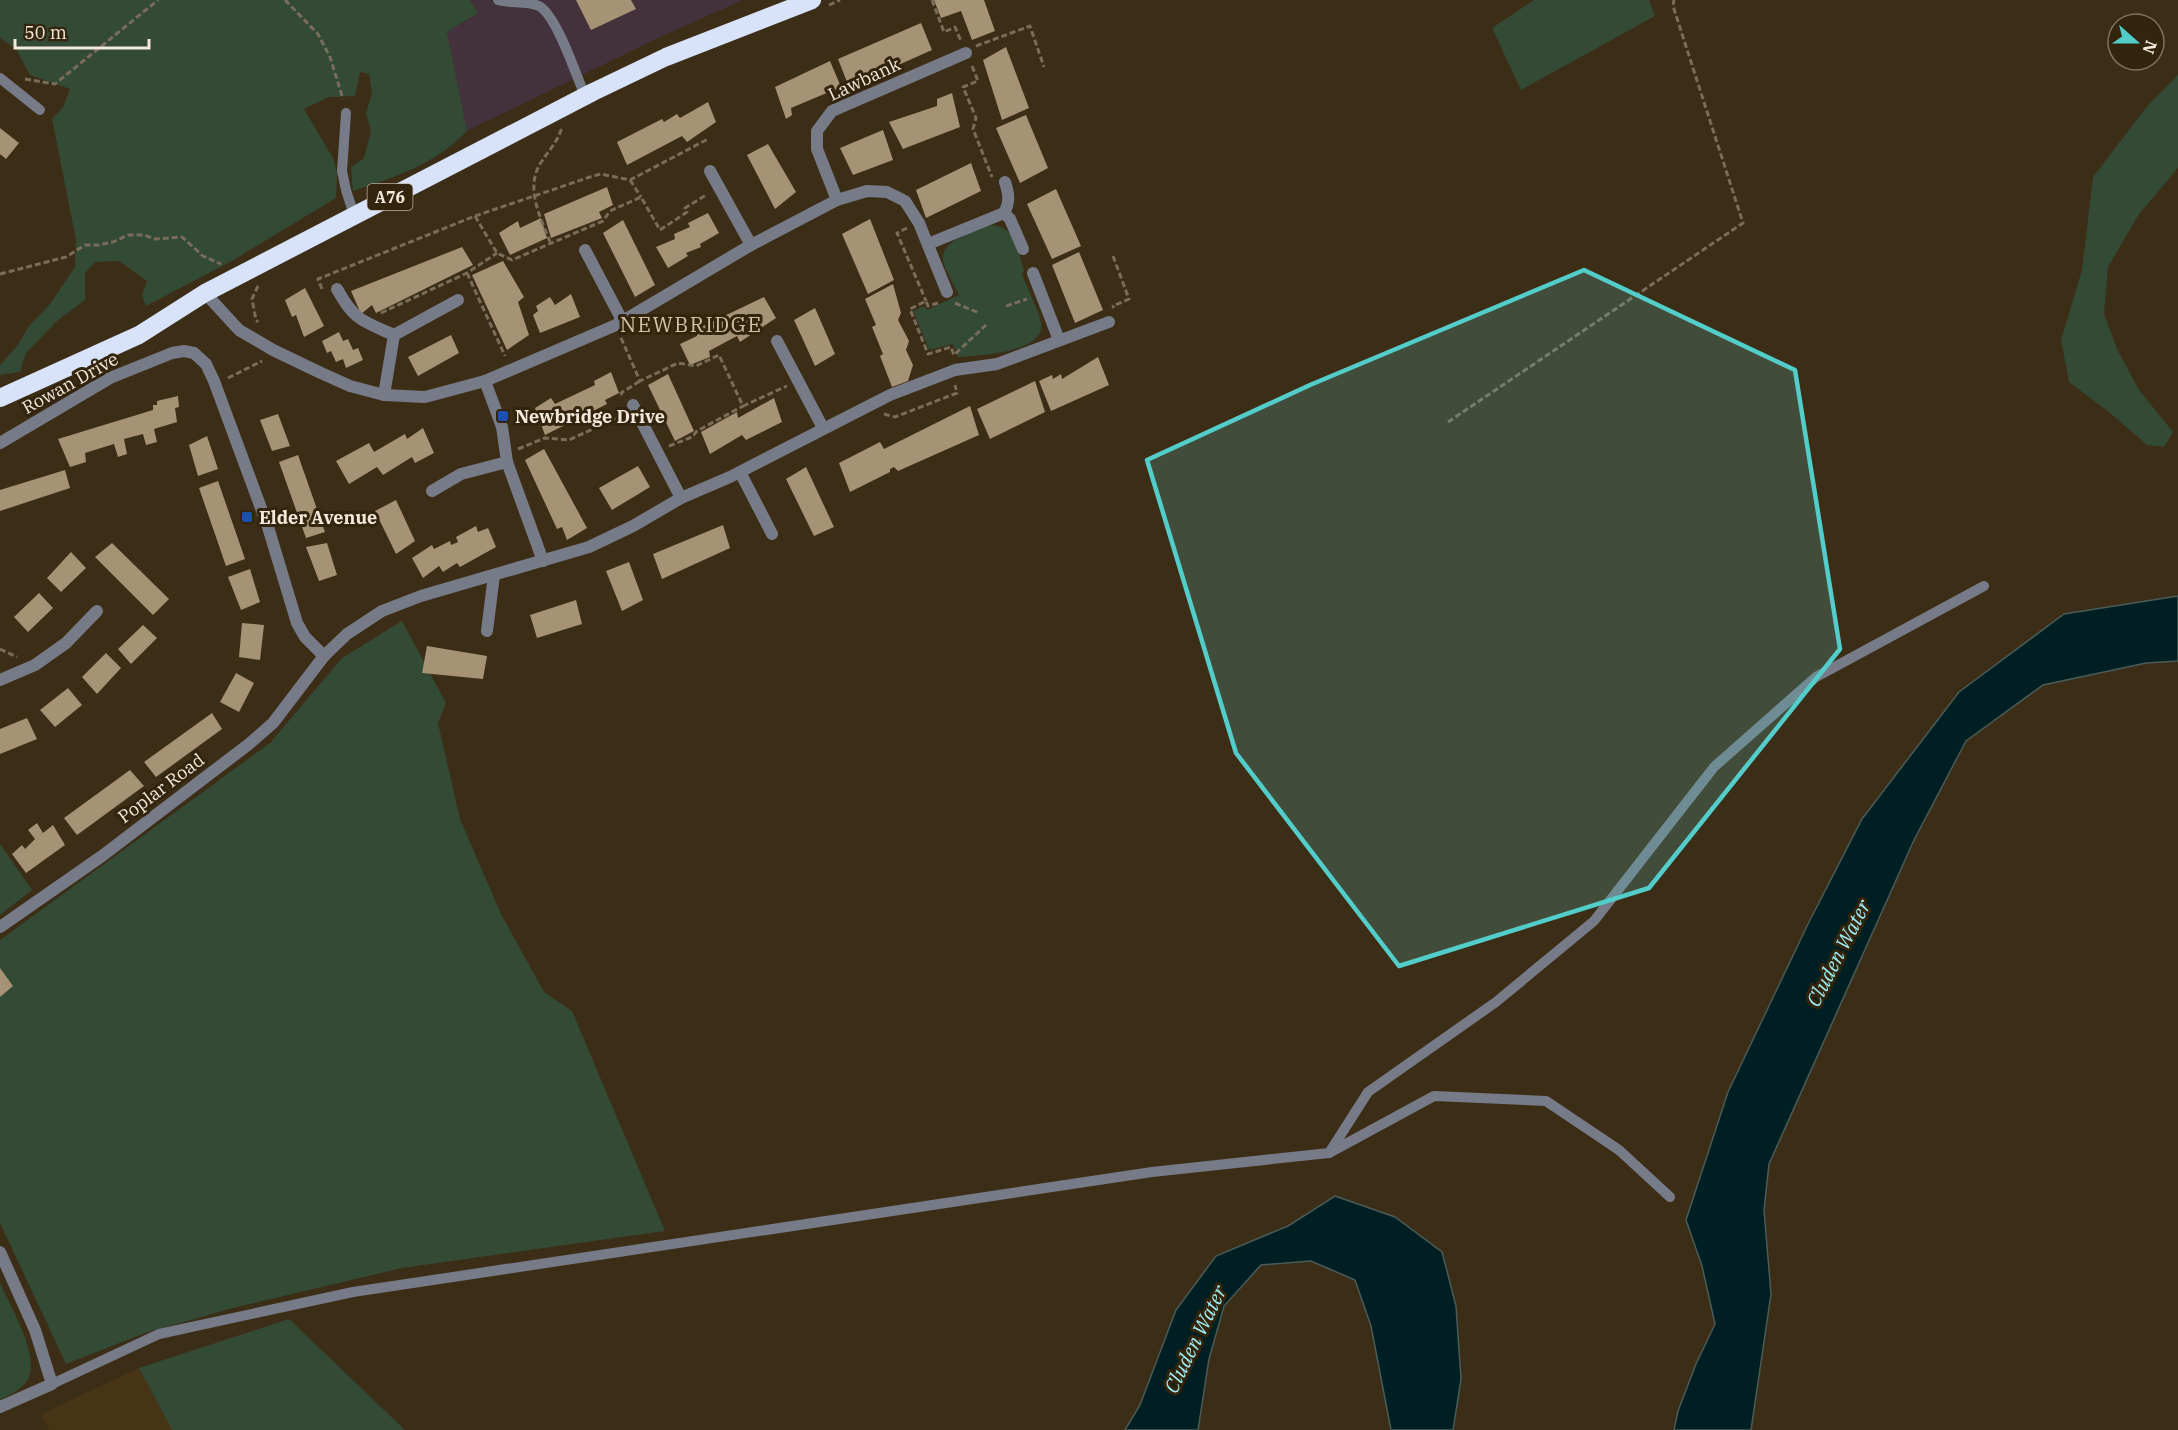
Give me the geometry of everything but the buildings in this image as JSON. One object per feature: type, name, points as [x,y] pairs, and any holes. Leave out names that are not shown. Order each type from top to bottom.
[{"type":"highway","name":"A76","points":[[0,398],[139,335],[205,293],[585,96],[666,57],[787,11],[817,4]]},
{"type":"street","name":"Lawbank","points":[[837,200],[817,149],[817,130],[832,111],[966,52]]},
{"type":"street","points":[[710,171],[751,245]]},
{"type":"street","points":[[928,244],[1004,213],[1008,205],[1009,194],[999,182]]},
{"type":"street","points":[[205,293],[239,330],[350,386],[384,395],[425,397],[485,381],[619,324],[751,245],[837,200],[867,191],[887,192],[905,201],[919,223],[950,294]]},
{"type":"street","points":[[1004,213],[1011,219],[1023,249]]},
{"type":"street","points":[[585,250],[619,324]]},
{"type":"street","points":[[1032,273],[1059,340]]},
{"type":"street","points":[[337,289],[345,304],[359,320],[394,335]]},
{"type":"street","points":[[394,335],[458,300]]},
{"type":"street","points":[[214,381],[268,527],[297,623],[305,637],[324,656],[347,634],[382,611],[421,596],[589,547],[633,526],[681,498],[740,472],[873,403],[921,382],[951,372],[997,364],[1109,322]]},
{"type":"street","points":[[384,395],[394,335]]},
{"type":"street","points":[[777,341],[823,428]]},
{"type":"street","name":"Rowan Drive","points":[[0,443],[110,378],[172,353],[184,351],[201,357],[214,381]]},
{"type":"street","points":[[485,381],[502,427],[506,458],[543,561]]},
{"type":"street","points":[[628,407],[657,451],[681,498]]},
{"type":"street","points":[[432,491],[461,474],[506,458]]},
{"type":"street","points":[[740,472],[772,534]]},
{"type":"street","points":[[487,631],[494,575]]},
{"type":"street","points":[[0,680],[35,665],[66,643],[97,611]]},
{"type":"street","name":"Poplar Road","points":[[0,927],[102,856],[249,744],[273,723],[324,656]]},
{"type":"street","points":[[0,1252],[35,1330],[52,1384],[0,1407]]},
{"type":"lane","points":[[498,0],[526,1],[539,6],[551,16],[585,96]]},
{"type":"lane","points":[[2,79],[40,110]]},
{"type":"lane","points":[[346,113],[342,171],[354,215]]},
{"type":"lane","points":[[1329,1153],[1368,1092],[1496,1002],[1594,921],[1713,767],[1816,677],[1984,586]]},
{"type":"lane","points":[[52,1384],[159,1334],[353,1292],[1152,1172],[1329,1153],[1434,1096],[1546,1101],[1619,1150],[1670,1197]]},
{"type":"path","points":[[2,79],[12,71],[26,80],[55,84],[158,0]]},
{"type":"path","points":[[285,0],[318,34],[337,77],[346,113]]},
{"type":"path","points":[[817,4],[840,0]]},
{"type":"path","points":[[932,0],[944,32],[955,27],[978,81],[963,87],[976,118],[973,129],[999,182]]},
{"type":"path","points":[[1448,422],[1743,223],[1673,6],[1674,0]]},
{"type":"path","points":[[966,52],[1030,26],[1044,67]]},
{"type":"path","points":[[550,243],[534,196],[534,181],[538,166],[559,137],[562,127],[560,120]]},
{"type":"path","points":[[337,289],[325,295],[318,279],[475,216],[601,174],[630,180],[708,139]]},
{"type":"path","points":[[630,180],[660,230],[687,212],[685,208],[719,187]]},
{"type":"path","points":[[475,216],[497,253],[512,260],[603,221],[610,212],[641,197]]},
{"type":"path","points":[[919,223],[897,233],[928,306],[950,294],[955,303],[979,314]]},
{"type":"path","points":[[0,274],[66,257],[85,245],[113,242],[128,235],[144,235],[155,239],[182,237],[203,256],[225,265],[237,277]]},
{"type":"path","points":[[372,325],[376,315],[467,273],[497,253]]},
{"type":"path","points":[[1109,322],[1117,319],[1113,306],[1129,299],[1113,256]]},
{"type":"path","points":[[467,273],[511,369]]},
{"type":"path","points":[[214,381],[224,380],[263,360],[274,337],[256,321],[252,299],[259,282]]},
{"type":"path","points":[[1006,306],[1041,295]]},
{"type":"path","points":[[926,302],[910,309],[928,354],[951,347],[954,355],[986,325]]},
{"type":"path","points":[[619,324],[640,381]]},
{"type":"path","points":[[506,458],[545,438],[569,440],[628,407],[621,393],[678,363],[696,366],[719,355],[743,406]]},
{"type":"path","points":[[873,403],[877,412],[895,417],[957,393],[951,372]]},
{"type":"path","points":[[657,451],[692,437],[697,431],[743,406],[798,381]]},
{"type":"highlighted area","points":[[1584,270],[1795,370],[1840,649],[1649,888],[1399,966],[1236,753],[1147,460],[1310,385]]},
{"type":"shaded area","points":[[470,0],[743,0],[660,37],[467,131],[447,32],[478,13]]},
{"type":"shaded area","points":[[139,1368],[172,1430],[49,1430],[41,1414]]},
{"type":"green space","points":[[0,0],[470,0],[478,13],[447,32],[467,131],[429,161],[399,175],[353,191],[351,167],[364,158],[371,131],[366,113],[372,93],[369,74],[360,72],[355,96],[329,97],[304,109],[333,158],[337,173],[336,198],[230,262],[146,306],[142,296],[147,281],[119,261],[95,262],[85,273],[85,300],[57,321],[26,353],[20,372],[0,375],[0,365],[17,346],[29,326],[50,304],[75,267],[76,240],[52,119],[63,107],[70,89],[30,75],[16,49],[0,38]]},
{"type":"green space","points":[[1534,0],[1649,0],[1655,16],[1521,90],[1492,28]]},
{"type":"green space","points":[[2178,75],[2178,168],[2139,214],[2108,267],[2104,314],[2117,349],[2139,390],[2173,432],[2164,447],[2147,445],[2069,382],[2061,340],[2082,270],[2093,177],[2148,105]]},
{"type":"green space","points":[[990,225],[1006,230],[1014,240],[1024,271],[1022,274],[1040,317],[1040,332],[1033,340],[1022,346],[994,354],[958,357],[953,344],[929,350],[913,311],[924,306],[927,310],[959,295],[943,262],[946,248],[963,236]]},
{"type":"green space","points":[[402,621],[446,703],[438,723],[460,819],[501,914],[544,992],[572,1011],[665,1231],[402,1268],[229,1309],[145,1333],[66,1364],[0,1223],[0,940],[270,743],[342,658]]},
{"type":"green space","points":[[0,844],[32,890],[0,915]]},
{"type":"green space","points":[[0,1283],[27,1343],[31,1367],[24,1385],[0,1400]]},
{"type":"green space","points":[[289,1319],[405,1430],[172,1430],[139,1368]]},
{"type":"water","name":"Cluden Water","points":[[2178,596],[2178,661],[2146,663],[2043,685],[1966,741],[1914,840],[1769,1164],[1764,1210],[1771,1294],[1751,1430],[1674,1430],[1678,1411],[1696,1364],[1715,1324],[1702,1266],[1686,1220],[1728,1092],[1808,924],[1862,819],[1959,692],[2064,614]]},
{"type":"water","name":"Cluden Water","points":[[1335,1196],[1395,1217],[1442,1252],[1456,1306],[1461,1379],[1453,1430],[1391,1430],[1371,1326],[1355,1280],[1311,1261],[1261,1265],[1224,1306],[1209,1359],[1198,1430],[1125,1430],[1140,1405],[1176,1310],[1216,1256],[1288,1226]]},
{"type":"place","name":"Newbridge Drive","points":[[503,416]]},
{"type":"place","name":"Elder Avenue","points":[[247,517]]},
{"type":"district","name":"NEWBRIDGE","points":[[691,324]]}]
